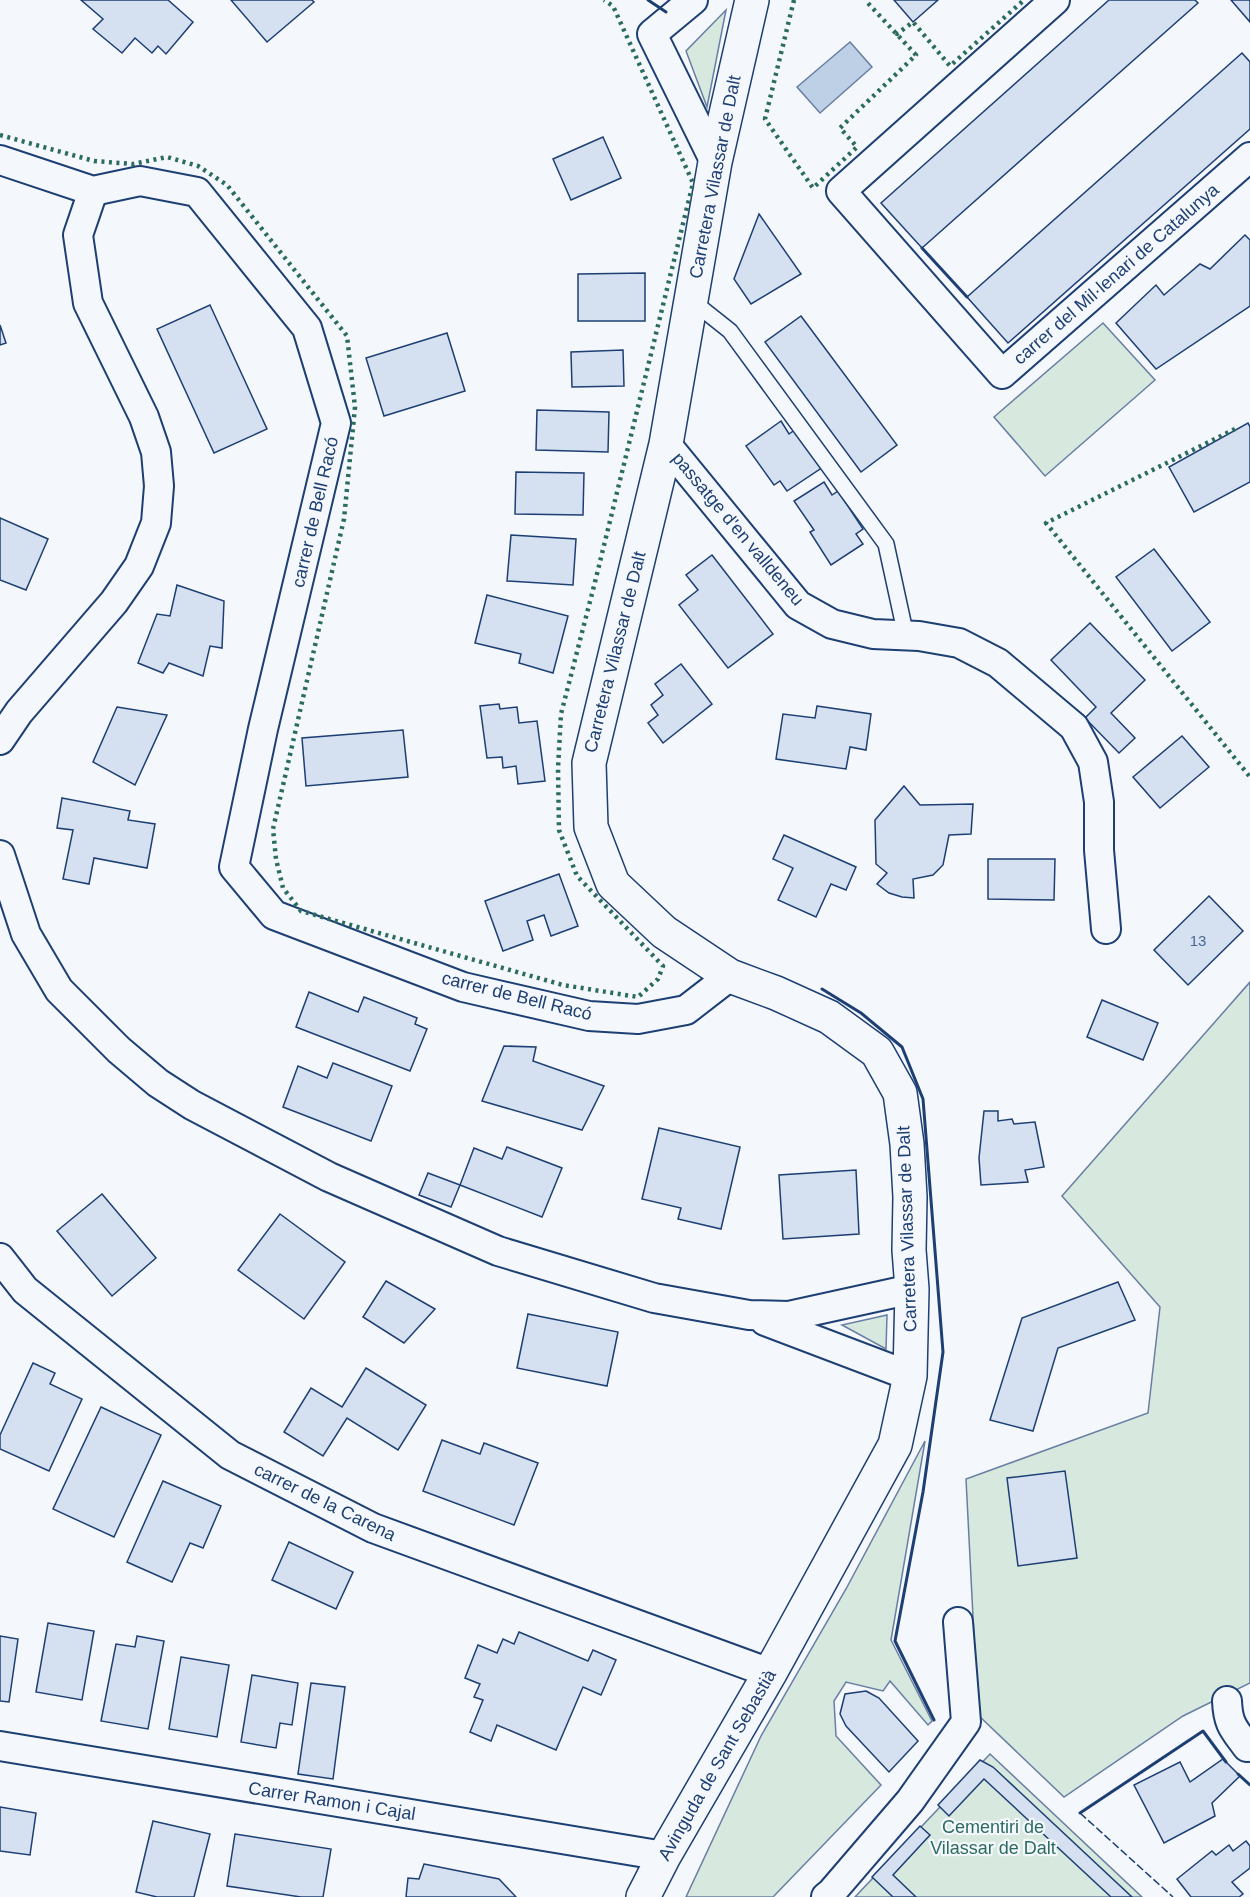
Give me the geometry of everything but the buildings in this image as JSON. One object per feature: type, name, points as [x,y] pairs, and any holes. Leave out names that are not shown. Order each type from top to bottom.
[{"type":"street","points":[[693,0],[652,34],[715,162]]},
{"type":"street","name":"Carretera Vilassar de Dalt","points":[[753,0],[715,162],[666,444],[588,764],[591,827],[613,884],[664,932],[730,976],[776,993],[829,1017],[877,1052],[900,1093],[907,1144],[910,1197],[909,1250],[912,1289],[910,1376],[895,1445],[791,1634]]},
{"type":"street","name":"carrer del Mil·lenari de Catalunya","points":[[1054,0],[841,191],[1002,374],[1250,157]]},
{"type":"street","points":[[0,160],[93,191],[78,235],[88,303],[144,417],[156,452],[159,486],[156,523],[139,566],[114,602],[19,712],[0,740]]},
{"type":"street","name":"carrer de Bell Racó","points":[[93,191],[140,181],[197,192],[307,328],[336,423],[263,729],[234,867],[274,915],[463,987],[588,1016],[638,1019],[686,1010],[730,976]]},
{"type":"street","name":"passatge d'en valldeneu","points":[[666,444],[798,605],[832,624],[873,634],[919,636],[959,643],[998,663],[1074,727],[1093,762],[1099,802],[1099,850],[1107,929]]},
{"type":"street","points":[[0,855],[26,934],[59,990],[119,1050],[158,1083],[192,1105],[329,1177],[498,1251],[654,1298],[749,1315],[789,1316],[912,1289]]},
{"type":"street","name":"carrer de la Carena","points":[[0,1258],[12,1286],[230,1455],[373,1528],[770,1673]]},
{"type":"street","points":[[749,1315],[910,1376]]},
{"type":"street","points":[[826,1897],[910,1801],[966,1722],[958,1622]]},
{"type":"street","name":"Avinguda de Sant Sebastià","points":[[643,1897],[664,1856],[791,1634]]},
{"type":"street","points":[[1227,1701],[1230,1724],[1249,1748]]},
{"type":"street","name":"Carrer Ramon i Cajal","points":[[0,1746],[664,1856]]},
{"type":"lane","points":[[691,300],[730,331],[886,544],[906,636]]},
{"type":"green space","points":[[726,10],[707,107],[686,51]]},
{"type":"green space","points":[[1103,323],[1155,380],[1045,476],[994,417]]},
{"type":"green space","points":[[1250,982],[1250,1683],[1183,1716],[1064,1797],[978,1715],[966,1479],[1148,1413],[1160,1307],[1062,1196]]},
{"type":"green space","points":[[887,1315],[886,1349],[842,1325]]},
{"type":"green space","points":[[925,1441],[891,1640],[932,1721],[928,1725],[890,1681],[883,1691],[846,1682],[834,1701],[836,1736],[881,1785],[773,1897],[686,1897],[761,1736],[846,1589]]},
{"type":"green space","name":"Cementiri de Vilassar de Dalt","points":[[990,1754],[1142,1897],[855,1897]]},
{"type":"water","points":[[850,42],[872,67],[820,113],[797,87]]},
{"type":"hedge","points":[[0,135],[94,161],[133,164],[167,157],[198,166],[227,185],[347,336],[355,407],[344,519],[273,829],[276,859],[283,888],[301,911],[563,985],[638,997],[658,979],[663,966],[577,876],[559,830],[558,768],[561,714],[693,183],[613,6],[604,0]]},
{"type":"hedge","points":[[794,0],[765,119],[813,188],[857,147],[840,128],[916,55],[865,0]]},
{"type":"hedge","points":[[896,33],[913,22],[950,66],[1024,0]]},
{"type":"hedge","points":[[1235,429],[1046,523],[1250,777]]},
{"type":"fence","points":[[1080,1813],[1173,1897]]},
{"type":"wall","points":[[648,0],[666,12]]},
{"type":"wall","points":[[922,248],[967,297]]},
{"type":"wall","points":[[822,989],[861,1013],[902,1047],[923,1099],[943,1352],[923,1492],[895,1641],[934,1720]]},
{"type":"wall","points":[[1080,1813],[1203,1731],[1226,1762]]},
{"type":"wall","points":[[1238,1774],[1250,1785]]}]
